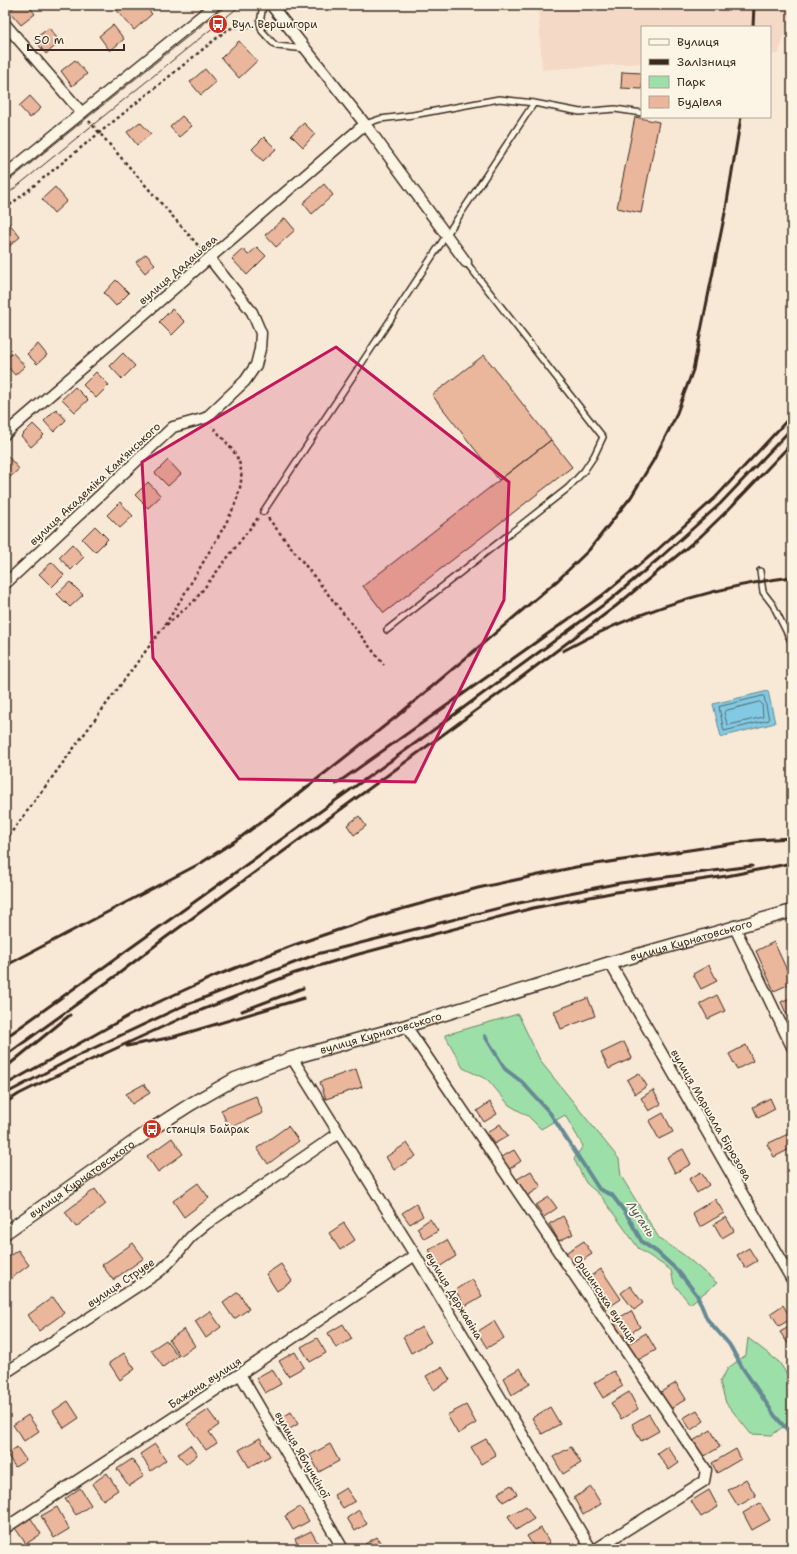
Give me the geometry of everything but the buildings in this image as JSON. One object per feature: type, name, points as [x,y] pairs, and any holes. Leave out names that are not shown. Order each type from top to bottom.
[{"type":"street","points":[[5,175],[215,5]]},
{"type":"street","points":[[271,5],[365,124],[447,234],[466,262]]},
{"type":"street","points":[[5,24],[82,113]]},
{"type":"street","name":"вулиця Дадашева","points":[[5,434],[365,124]]},
{"type":"street","name":"вулиця Академіка Кам'янського","points":[[5,584],[174,427],[206,418],[245,381],[256,365],[260,348],[261,333],[252,312],[210,259]]},
{"type":"street","name":"вулиця Курнатовського","points":[[5,1233],[152,1129],[191,1104],[235,1079],[292,1058],[406,1026],[610,963],[792,910]]},
{"type":"street","points":[[734,926],[792,1047]]},
{"type":"street","name":"вулиця Маршала Бірюзова","points":[[610,963],[792,1280]]},
{"type":"street","name":"Оршинська вулиця","points":[[406,1026],[706,1470],[704,1481],[596,1549]]},
{"type":"street","name":"вулиця Державіна","points":[[292,1058],[415,1255],[591,1549]]},
{"type":"street","name":"вулиця Струве","points":[[5,1373],[166,1267],[189,1238],[206,1224],[339,1133]]},
{"type":"street","name":"Бажана вулиця","points":[[5,1528],[240,1374],[415,1255]]},
{"type":"street","name":"вулиця Яблучкіної","points":[[240,1374],[343,1549]]},
{"type":"lane","points":[[263,5],[260,23],[262,31],[272,42],[277,46],[306,49]]},
{"type":"lane","points":[[365,124],[380,119],[413,115],[499,99],[534,103],[580,112],[615,109],[641,113]]},
{"type":"lane","points":[[263,512],[534,103]]},
{"type":"lane","points":[[387,630],[568,488],[584,472],[594,456],[602,437],[466,262]]},
{"type":"lane","points":[[760,571],[763,592],[773,605],[792,643]]},
{"type":"path","points":[[5,209],[228,29],[243,26],[262,31]]},
{"type":"path","points":[[82,113],[210,259]]},
{"type":"path","points":[[5,841],[162,629],[186,593],[232,512],[240,487],[242,472],[239,460],[206,418]]},
{"type":"path","points":[[162,629],[195,600],[263,512],[384,665]]},
{"type":"highlighted area","points":[[336,347],[509,482],[504,600],[415,782],[239,779],[153,658],[142,462]]},
{"type":"shaded area","points":[[538,5],[792,5],[779,54],[771,55],[771,26],[641,26],[641,63],[542,70]]},
{"type":"green space","points":[[518,1014],[541,1062],[619,1159],[621,1176],[659,1238],[684,1255],[717,1283],[690,1304],[674,1284],[671,1270],[639,1249],[601,1196],[586,1183],[574,1159],[583,1146],[565,1115],[541,1129],[528,1116],[509,1105],[488,1080],[463,1068],[445,1035]]},
{"type":"green space","points":[[748,1338],[779,1362],[792,1382],[792,1420],[772,1435],[751,1434],[726,1403],[720,1382],[728,1368],[746,1355]]},
{"type":"water","points":[[768,691],[775,723],[721,737],[713,704]]},
{"type":"waterway","name":"Лугань","points":[[485,1036],[505,1069],[522,1082],[550,1113],[599,1189],[612,1195],[627,1215],[642,1242],[657,1252],[678,1271],[697,1295],[707,1319],[729,1344],[742,1367],[775,1416],[792,1435]]},
{"type":"tram line","points":[[5,184],[227,5]]},
{"type":"tram line","points":[[5,196],[241,5]]},
{"type":"railway","points":[[753,26],[754,5]]},
{"type":"railway","points":[[5,966],[201,863],[241,837],[396,717],[558,580],[589,550],[631,497],[653,461],[675,418],[693,370],[726,208],[741,118]]},
{"type":"railway","points":[[336,784],[604,594],[655,552],[716,497],[792,415]]},
{"type":"railway","points":[[5,1038],[417,742],[610,600],[720,504],[792,428]]},
{"type":"railway","points":[[5,1056],[519,679],[616,606],[701,536],[792,443]]},
{"type":"railway","points":[[563,651],[617,624],[674,603],[732,587],[792,577]]},
{"type":"railway","points":[[5,1085],[130,1015],[215,976],[294,945],[391,912],[478,888],[576,867],[756,840],[792,838]]},
{"type":"railway","points":[[5,1103],[43,1082],[184,1017],[295,973],[359,954],[533,908],[616,892],[727,876],[792,863]]},
{"type":"railway","points":[[5,1094],[79,1055],[183,1006],[317,954],[519,903],[620,883],[752,866]]},
{"type":"railway","points":[[242,1011],[303,988]]},
{"type":"railway","points":[[127,1046],[173,1037],[304,998]]},
{"type":"railway","points":[[5,1068],[70,1015]]},
{"type":"place","name":"Вул. Вершигори","points":[[218,24]]},
{"type":"place","name":"станція Байрак","points":[[152,1129]]}]
